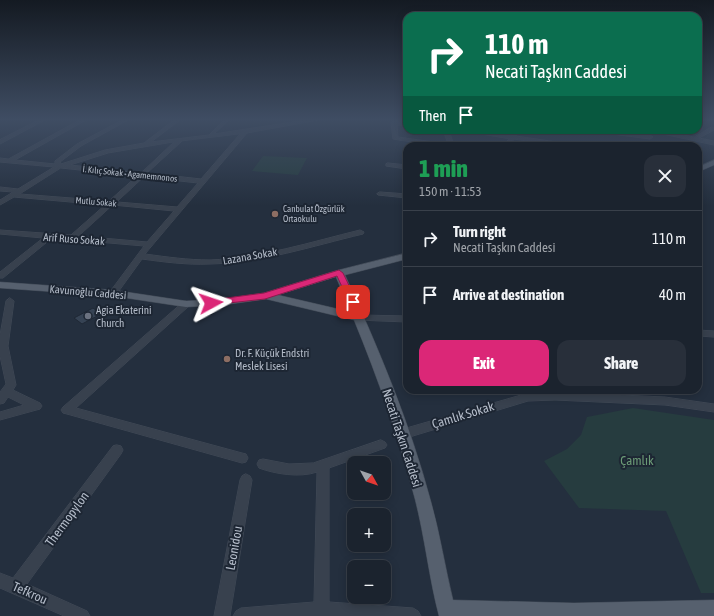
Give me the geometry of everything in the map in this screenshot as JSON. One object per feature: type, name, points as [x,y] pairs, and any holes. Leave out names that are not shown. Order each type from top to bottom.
[{"type":"main road","points":[[702,168],[714,162]]},
{"type":"main road","name":"Kavunoğlu Caddesi","points":[[0,285],[113,293],[186,304],[223,302],[265,296],[339,273],[403,257]]},
{"type":"main road","name":"Necati Taşkın Caddesi","points":[[339,273],[360,318],[402,434],[423,502],[447,613]]},
{"type":"main road","points":[[265,296],[360,318]]},
{"type":"main road","points":[[447,613],[576,614],[714,609]]},
{"type":"street","points":[[9,161],[31,149]]},
{"type":"street","points":[[59,167],[57,162],[73,149]]},
{"type":"street","points":[[0,203],[59,167],[107,151],[120,149]]},
{"type":"street","points":[[72,239],[170,149]]},
{"type":"street","points":[[113,293],[139,256],[231,149]]},
{"type":"street","name":"İ. Kılıç Sokak - Agamemnonos","points":[[0,160],[202,182]]},
{"type":"street","points":[[388,165],[403,167]]},
{"type":"street","name":"Mutlu Sokak","points":[[0,189],[16,193],[109,204],[180,209]]},
{"type":"street","points":[[380,194],[403,196]]},
{"type":"street","name":"Arif Ruso Sokak","points":[[0,232],[149,244]]},
{"type":"street","name":"Lazana Sokak","points":[[139,256],[196,262],[226,261],[258,256],[360,232]]},
{"type":"street","points":[[0,276],[49,237]]},
{"type":"street","points":[[0,400],[7,392],[10,385],[10,376],[3,346],[10,301]]},
{"type":"street","points":[[186,304],[67,410],[242,458]]},
{"type":"street","points":[[360,318],[403,319]]},
{"type":"street","points":[[702,333],[714,334]]},
{"type":"street","points":[[0,416],[36,406],[7,392]]},
{"type":"street","name":"Çamlık Sokak","points":[[402,434],[528,397],[555,396],[665,401],[714,408]]},
{"type":"street","points":[[263,464],[289,469],[313,468],[381,445]]},
{"type":"street","name":"Thermopylon","points":[[16,587],[117,450]]},
{"type":"street","points":[[321,609],[324,464]]},
{"type":"street","name":"Leonidou","points":[[222,616],[246,480]]},
{"type":"street","name":"Tefkrou","points":[[0,580],[82,616]]},
{"type":"street","points":[[241,616],[321,609],[413,616]]},
{"type":"green space","points":[[263,156],[307,158],[298,175],[252,171]]},
{"type":"green space","name":"Çamlık","points":[[633,408],[714,420],[714,593],[701,593],[666,511],[579,508],[544,461],[567,449],[581,435],[587,417]]},
{"type":"building","name":"Agia Ekaterini Church","points":[[93,308],[101,314],[82,324],[74,318]]},
{"type":"place","name":"Canbulat Özgürlük Ortaokulu","points":[[275,214]]},
{"type":"place","name":"Agia Ekaterini Church","points":[[88,316]]},
{"type":"place","name":"Dr. F. Küçük Endstri Meslek Lisesi","points":[[227,359]]},
{"type":"route","points":[[211,303],[265,296],[339,273],[353,302]]}]
